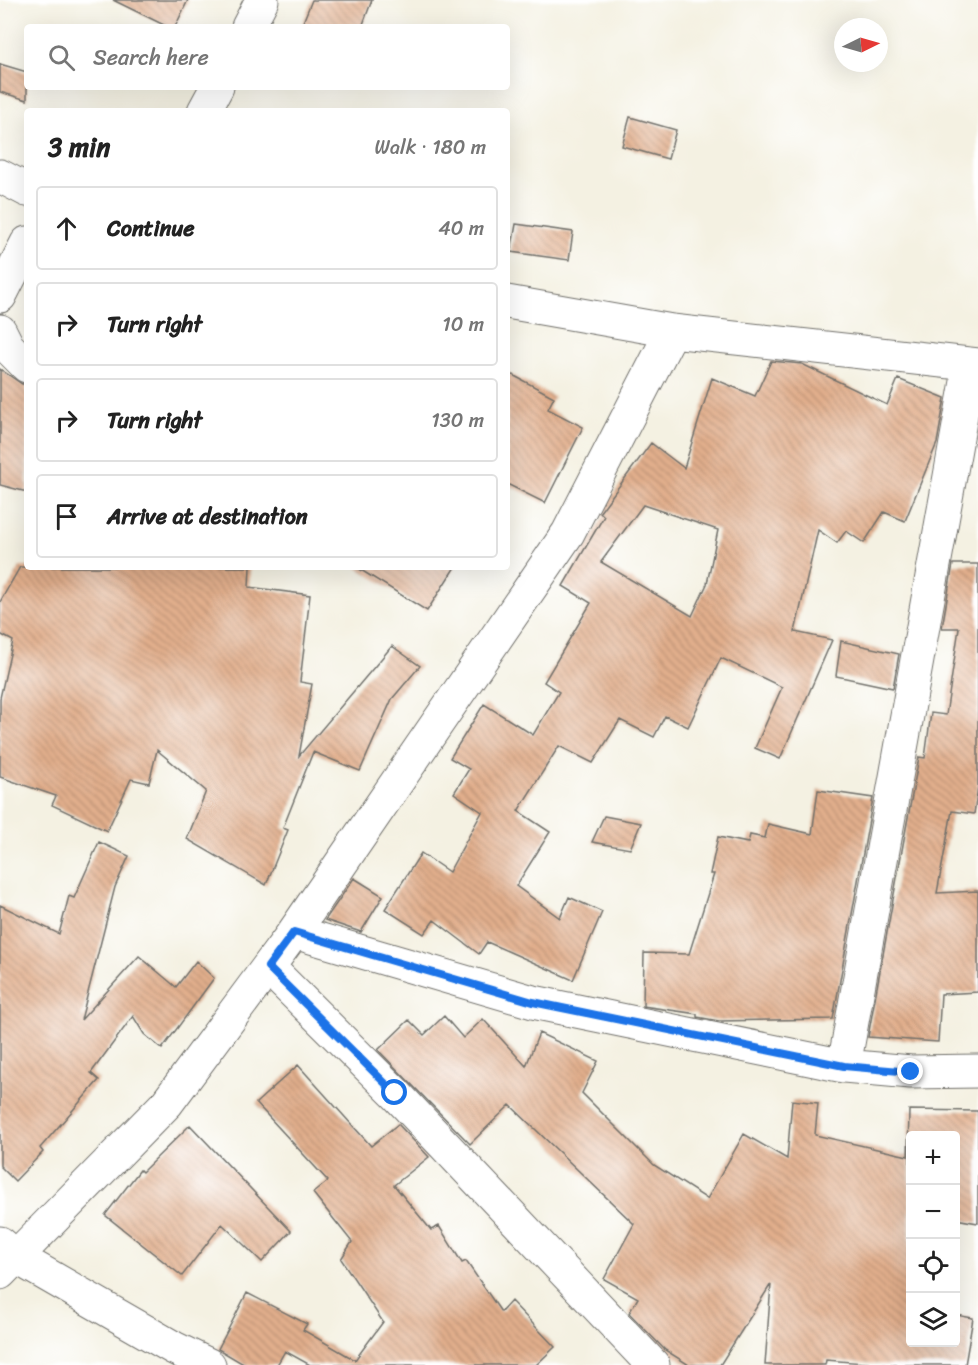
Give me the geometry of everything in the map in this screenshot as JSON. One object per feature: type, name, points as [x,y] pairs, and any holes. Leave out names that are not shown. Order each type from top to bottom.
[{"type":"street","points":[[250,24],[262,0]]},
{"type":"street","points":[[206,108],[215,90]]},
{"type":"street","points":[[0,176],[24,188]]},
{"type":"street","points":[[0,296],[24,249]]},
{"type":"street","points":[[510,303],[672,331],[974,365],[844,1066]]},
{"type":"street","points":[[0,331],[8,347],[24,363]]},
{"type":"street","points":[[209,1365],[5,1258],[167,1104],[294,932],[568,533],[672,331]]},
{"type":"street","points":[[294,932],[533,1002],[844,1066],[911,1072],[978,1071]]},
{"type":"street","points":[[268,967],[395,1093],[653,1365]]},
{"type":"building","points":[[113,0],[188,0],[176,24],[162,24]]},
{"type":"building","points":[[312,0],[372,0],[363,24],[302,24]]},
{"type":"building","points":[[0,64],[24,71],[24,90],[27,90],[27,100],[0,92]]},
{"type":"building","points":[[630,117],[676,130],[668,159],[622,146]]},
{"type":"building","points":[[516,224],[573,232],[569,260],[511,252]]},
{"type":"building","points":[[771,361],[802,364],[887,405],[898,379],[945,398],[937,443],[905,521],[884,512],[864,543],[846,531],[837,543],[818,530],[795,632],[832,640],[780,759],[755,748],[782,687],[721,658],[688,727],[665,716],[654,737],[620,720],[593,763],[559,746],[518,811],[550,832],[516,886],[560,918],[569,897],[602,912],[573,980],[487,942],[479,954],[434,920],[424,934],[385,909],[421,853],[449,872],[482,812],[454,793],[469,769],[450,758],[484,704],[533,735],[559,692],[544,682],[591,603],[563,586],[604,516],[600,512],[651,443],[684,468],[712,378],[755,396]],"holes":[[[643,505],[718,530],[707,584],[692,616],[601,562]]]},
{"type":"building","points":[[0,369],[24,384],[24,491],[0,485]]},
{"type":"building","points":[[510,374],[554,397],[548,409],[583,427],[545,503],[510,486]]},
{"type":"building","points":[[953,564],[978,564],[978,786],[974,814],[952,811],[937,893],[978,891],[978,992],[941,994],[938,1042],[868,1037],[919,757],[925,758],[931,713],[946,715],[959,628],[942,628]]},
{"type":"building","points":[[20,567],[24,567],[24,570],[250,570],[249,587],[310,595],[300,682],[312,684],[299,756],[392,646],[420,666],[392,699],[360,771],[313,752],[283,828],[288,830],[266,885],[187,839],[206,791],[157,750],[149,783],[131,779],[107,831],[52,805],[56,796],[0,777],[0,698],[13,641],[0,634],[0,602]]},
{"type":"building","points":[[361,570],[453,570],[427,611]]},
{"type":"building","points":[[841,641],[899,654],[893,688],[836,676]]},
{"type":"building","points":[[818,790],[873,798],[833,1019],[719,1021],[697,1017],[697,1014],[643,1006],[644,953],[689,954],[714,874],[710,874],[718,837],[748,843],[750,835],[765,838],[768,824],[812,834]]},
{"type":"building","points":[[604,816],[641,823],[630,849],[592,842]]},
{"type":"building","points":[[99,842],[129,856],[115,887],[81,1020],[139,956],[176,987],[196,961],[214,978],[162,1049],[144,1034],[133,1016],[91,1073],[99,1080],[40,1148],[43,1152],[15,1181],[0,1166],[0,905],[59,934],[69,896],[74,898]]},
{"type":"building","points":[[354,878],[383,896],[361,932],[325,920]]},
{"type":"building","points":[[444,1016],[463,1038],[483,1019],[526,1066],[539,1033],[598,1061],[582,1093],[654,1165],[707,1199],[744,1134],[787,1159],[792,1100],[818,1103],[815,1135],[906,1156],[906,1347],[960,1347],[960,1316],[973,1318],[965,1365],[890,1365],[826,1360],[825,1365],[765,1365],[771,1284],[720,1365],[689,1365],[665,1350],[629,1313],[638,1298],[604,1279],[634,1224],[510,1105],[470,1144],[378,1050],[409,1020],[424,1035]]},
{"type":"building","points":[[298,1065],[371,1146],[398,1124],[429,1157],[394,1185],[431,1230],[439,1226],[462,1263],[466,1261],[501,1312],[511,1301],[555,1347],[536,1365],[310,1365],[285,1351],[277,1365],[245,1365],[218,1349],[247,1293],[307,1324],[303,1330],[355,1360],[383,1322],[341,1259],[352,1242],[313,1193],[328,1181],[256,1103]]},
{"type":"building","points":[[909,1110],[978,1111],[978,1223],[960,1220],[960,1131],[909,1131]]},
{"type":"building","points":[[190,1125],[291,1231],[262,1262],[222,1224],[182,1276],[105,1215],[140,1170],[142,1172]]},
{"type":"route","points":[[395,1093],[268,967],[294,932],[533,1002],[844,1066],[911,1072]]}]
